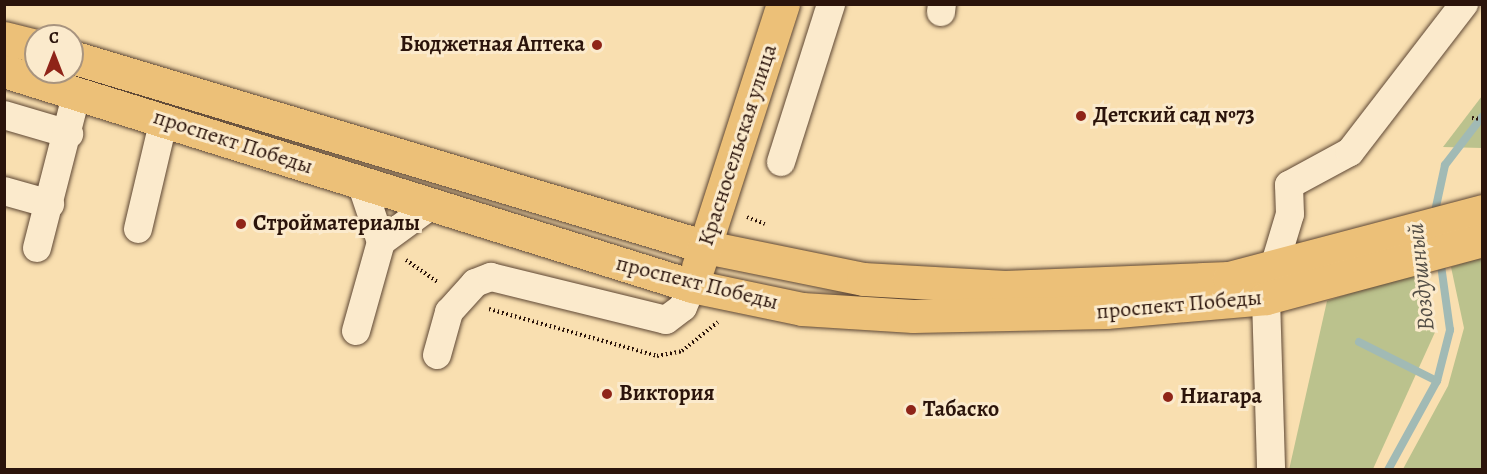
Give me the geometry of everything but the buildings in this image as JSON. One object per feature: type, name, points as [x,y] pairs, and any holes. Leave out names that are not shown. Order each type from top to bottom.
[{"type":"main road","name":"Красносельская улица","points":[[692,286],[783,4]]},
{"type":"main road","points":[[4,38],[24,43]]},
{"type":"main road","name":"проспект Победы","points":[[84,61],[706,247],[863,279],[1005,287],[1229,278],[1274,267],[1415,246]]},
{"type":"main road","name":"проспект Победы","points":[[4,71],[164,119],[362,186],[692,286],[802,309],[913,316],[1106,312],[1266,298],[1415,246],[1471,230]]},
{"type":"main road","points":[[1266,298],[1274,267]]},
{"type":"street","points":[[781,162],[831,4]]},
{"type":"street","points":[[1274,267],[1290,214],[1289,185],[1350,152],[1464,4]]},
{"type":"street","points":[[38,248],[69,134],[77,92]]},
{"type":"street","points":[[4,115],[69,134]]},
{"type":"street","points":[[138,229],[164,119]]},
{"type":"street","points":[[356,331],[381,242],[362,186]]},
{"type":"street","points":[[4,191],[50,204]]},
{"type":"street","points":[[381,242],[430,206]]},
{"type":"street","points":[[436,355],[449,312],[475,283],[507,278],[644,319],[666,320],[683,307],[692,286]]},
{"type":"street","points":[[1266,298],[1271,470]]},
{"type":"path","points":[[1472,118],[1482,119]]},
{"type":"path","points":[[381,242],[460,299]]},
{"type":"green space","points":[[1482,96],[1482,148],[1443,147]]},
{"type":"green space","points":[[1482,257],[1482,469],[1403,469],[1448,386],[1464,328],[1451,267]]},
{"type":"green space","points":[[1423,269],[1436,330],[1373,469],[1289,470],[1327,301]]},
{"type":"waterway","name":"Воздушный","points":[[1434,216],[1445,165],[1482,117]]},
{"type":"waterway","name":"Воздушный","points":[[1388,470],[1437,381],[1450,330],[1440,258]]},
{"type":"waterway","points":[[1359,342],[1437,381]]},
{"type":"place","name":"Бюджетная Аптека","points":[[597,45]]},
{"type":"place","name":"Детский сад №73","points":[[1081,116]]},
{"type":"place","name":"Стройматериалы","points":[[241,224]]},
{"type":"place","name":"Виктория","points":[[607,394]]},
{"type":"place","name":"Ниагара","points":[[1168,397]]},
{"type":"place","name":"Табаско","points":[[911,410]]}]
